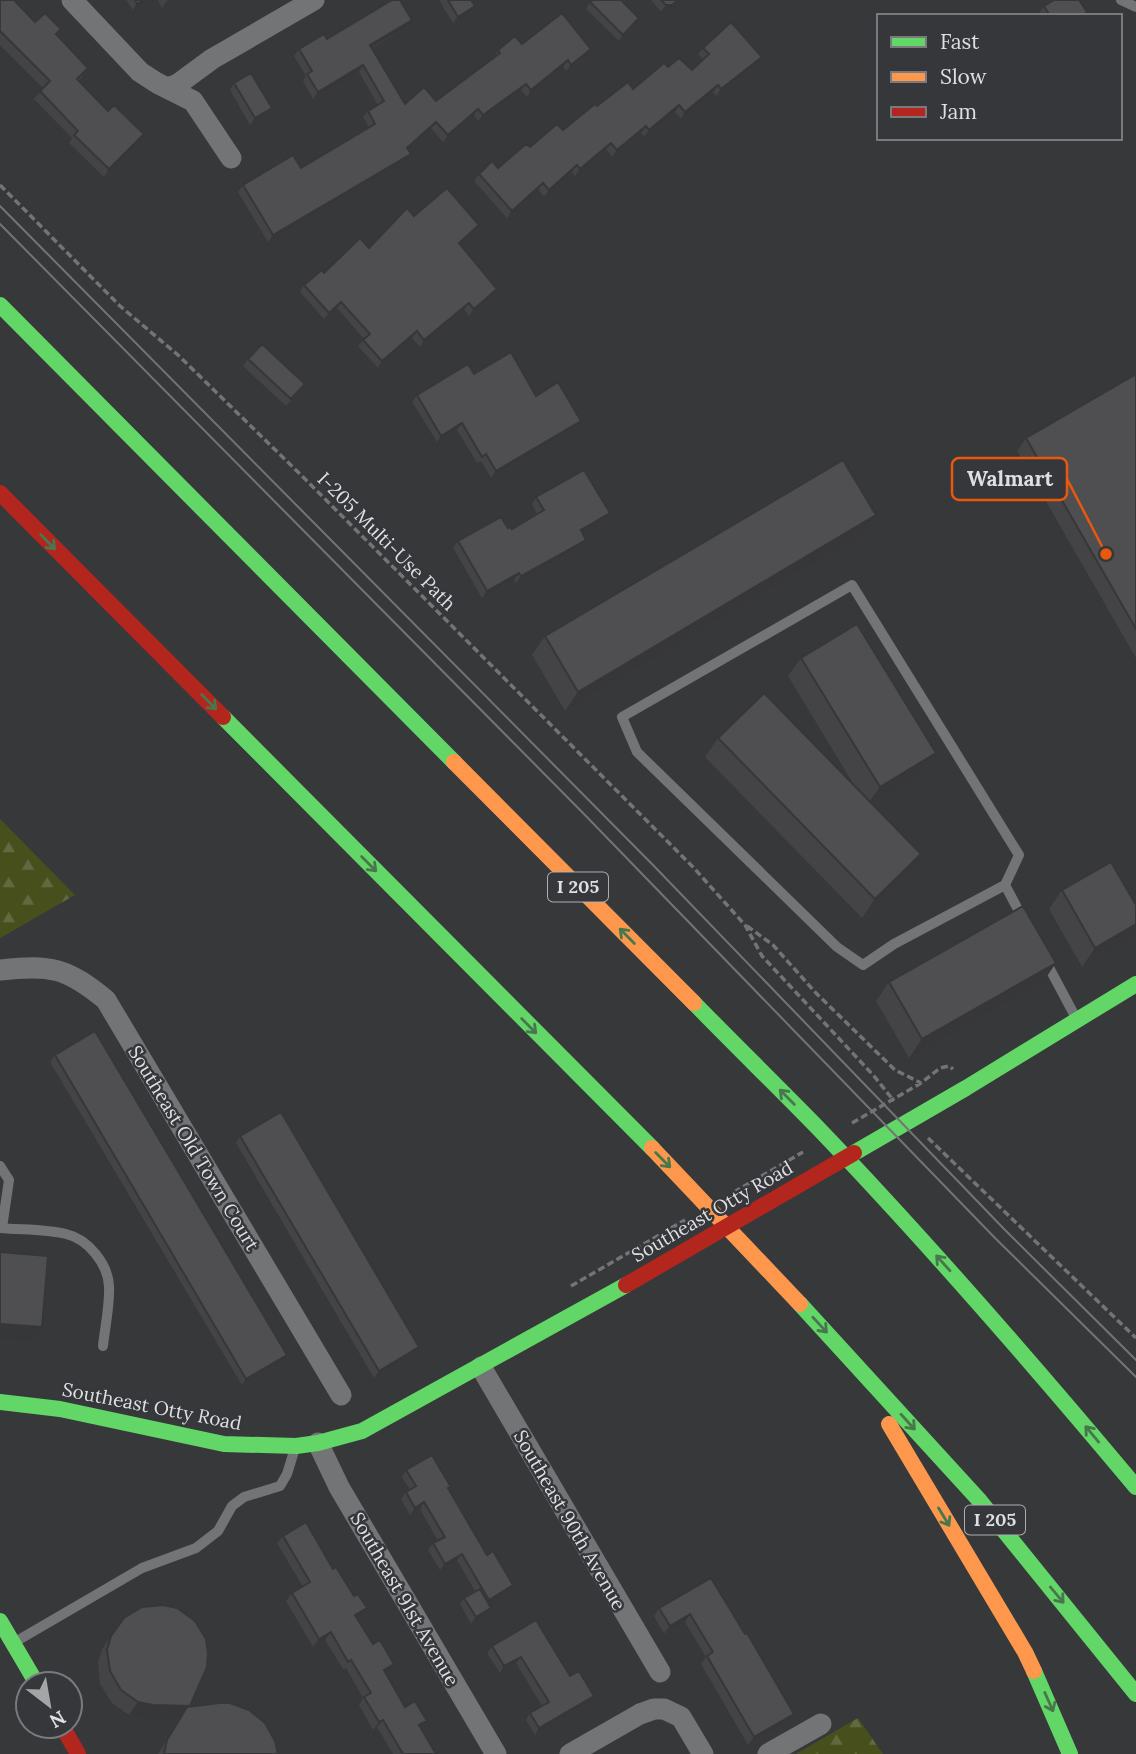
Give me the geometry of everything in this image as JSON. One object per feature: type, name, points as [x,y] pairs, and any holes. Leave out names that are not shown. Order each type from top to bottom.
[{"type":"main road","name":"I 205","points":[[0,305],[817,1127],[1027,1358],[1136,1487]]},
{"type":"main road","name":"I 205","points":[[0,493],[686,1183],[980,1501],[1136,1694]]},
{"type":"main road","name":"Southeast Otty Road","points":[[0,1402],[60,1409],[224,1444],[296,1446],[362,1431],[562,1322],[939,1103],[1136,984]]},
{"type":"main road","points":[[846,1353],[1025,1652],[1070,1754]]},
{"type":"main road","points":[[0,1621],[7,1648],[25,1670]]},
{"type":"street","points":[[72,0],[141,72],[193,101],[231,158]]},
{"type":"street","points":[[167,88],[187,79],[212,59],[314,0]]},
{"type":"street","name":"Southeast Old Town Court","points":[[0,970],[32,966],[61,970],[83,982],[106,1000],[341,1395]]},
{"type":"street","name":"Southeast 90th Avenue","points":[[481,1367],[660,1672]]},
{"type":"street","name":"Southeast 91st Avenue","points":[[318,1443],[339,1487],[496,1754]]},
{"type":"street","points":[[570,1754],[640,1714],[664,1709],[681,1717],[703,1754]]},
{"type":"street","points":[[768,1754],[821,1724]]},
{"type":"lane","points":[[1121,0],[1136,7]]},
{"type":"lane","points":[[852,585],[1019,855],[1005,885],[894,944],[863,965],[838,947],[637,752],[622,717],[852,585]]},
{"type":"lane","points":[[1005,885],[1029,930]]},
{"type":"lane","points":[[1041,953],[1077,1021]]},
{"type":"lane","points":[[0,1166],[9,1180],[1,1228],[68,1234],[87,1245],[100,1259],[108,1275],[110,1288],[103,1346]]},
{"type":"lane","points":[[7,1648],[142,1568],[202,1544],[218,1531],[232,1506],[244,1497],[280,1486],[296,1446]]},
{"type":"path","name":"I-205 Multi-Use Path","points":[[0,185],[120,306],[178,355],[293,466],[693,867],[745,925],[773,945],[816,993],[895,1070],[920,1083]]},
{"type":"green space","points":[[0,819],[75,895],[0,938]]},
{"type":"green space","points":[[858,1718],[883,1754],[796,1754]]},
{"type":"building","points":[[0,0],[14,0],[35,22],[45,13],[61,29],[56,34],[88,68],[77,79],[108,111],[114,105],[144,134],[109,169],[74,135],[78,131],[40,91],[50,81],[0,31]]},
{"type":"building","points":[[392,0],[400,0],[412,20],[370,45],[405,104],[424,87],[436,101],[500,53],[498,50],[515,36],[522,44],[562,13],[591,49],[571,65],[568,60],[531,90],[526,84],[483,115],[478,109],[448,135],[436,122],[407,148],[411,154],[273,235],[243,185],[293,155],[301,168],[375,124],[368,111],[384,101],[363,65],[318,92],[307,74],[312,71],[299,49],[324,34],[327,39]]},
{"type":"building","points":[[448,0],[471,0],[475,6],[458,17]]},
{"type":"building","points":[[621,0],[639,18],[623,35],[590,2]]},
{"type":"building","points":[[661,0],[678,0],[672,5],[666,5]]},
{"type":"building","points":[[1054,0],[1079,0],[1087,12],[1049,14],[1044,6]]},
{"type":"building","points":[[731,22],[762,57],[721,89],[718,85],[685,112],[679,105],[649,130],[646,126],[617,150],[611,143],[580,169],[577,165],[549,190],[543,183],[512,211],[479,174],[492,161],[498,168],[526,144],[530,147],[557,124],[563,130],[628,82],[633,89],[664,63],[668,67],[679,58],[692,70],[709,54],[703,48]]},
{"type":"building","points":[[251,73],[272,108],[255,118],[234,83]]},
{"type":"building","points":[[447,188],[479,225],[459,243],[497,289],[474,309],[469,303],[424,340],[417,331],[382,361],[363,340],[370,334],[341,302],[329,313],[304,285],[322,270],[324,273],[360,238],[369,248],[407,208],[414,216]]},
{"type":"building","points":[[262,344],[305,384],[291,399],[248,359]]},
{"type":"building","points":[[511,352],[536,396],[558,382],[581,421],[496,471],[486,454],[482,457],[462,423],[441,436],[417,395],[468,364],[474,374]]},
{"type":"building","points":[[1136,374],[1136,629],[1026,438]]},
{"type":"building","points":[[843,460],[876,515],[578,692],[545,636]]},
{"type":"building","points":[[584,470],[610,513],[581,530],[586,540],[521,576],[519,573],[487,591],[458,541],[501,517],[508,528],[512,529],[544,510],[536,497]]},
{"type":"building","points":[[857,624],[936,753],[880,787],[801,658]]},
{"type":"building","points":[[764,693],[921,854],[875,899],[718,738]]},
{"type":"building","points":[[1111,862],[1136,905],[1136,924],[1095,948],[1062,890]]},
{"type":"building","points":[[1023,906],[1056,963],[922,1039],[889,982]]},
{"type":"building","points":[[95,1031],[287,1355],[246,1379],[55,1055]]},
{"type":"building","points":[[281,1112],[419,1347],[379,1371],[240,1136]]},
{"type":"building","points":[[0,1252],[48,1256],[42,1327],[0,1324]]},
{"type":"building","points":[[432,1455],[487,1555],[493,1551],[513,1585],[489,1600],[462,1554],[445,1564],[433,1543],[445,1537],[424,1502],[415,1508],[406,1492],[416,1486],[406,1470]]},
{"type":"building","points":[[306,1522],[333,1569],[336,1567],[354,1596],[358,1594],[367,1608],[355,1615],[373,1644],[380,1640],[394,1664],[384,1670],[405,1707],[415,1701],[427,1721],[419,1725],[436,1754],[403,1754],[383,1720],[379,1722],[364,1697],[371,1693],[351,1660],[348,1662],[331,1632],[319,1639],[292,1593],[310,1582],[283,1536]]},
{"type":"building","points":[[711,1578],[794,1714],[754,1737],[707,1656],[713,1652],[690,1614],[670,1626],[659,1608]]},
{"type":"building","points":[[480,1589],[491,1608],[476,1617],[464,1598]]},
{"type":"building","points":[[163,1605],[177,1608],[195,1621],[206,1639],[207,1667],[190,1706],[138,1702],[121,1690],[110,1671],[107,1650],[111,1636],[124,1618],[142,1607]]},
{"type":"building","points":[[536,1620],[570,1676],[579,1671],[594,1696],[539,1728],[530,1713],[549,1702],[521,1657],[504,1666],[492,1646]]},
{"type":"building","points":[[230,1703],[249,1710],[265,1723],[275,1741],[278,1754],[164,1754],[167,1740],[187,1707]]},
{"type":"tram line","points":[[0,206],[652,864],[1006,1231],[1136,1360]]},
{"type":"tram line","points":[[0,224],[583,813],[995,1238],[1136,1377]]},
{"type":"traffic: fast","points":[[0,305],[454,762]]},
{"type":"traffic: fast","points":[[223,717],[652,1148]]},
{"type":"traffic: fast","points":[[854,1153],[1136,984]]},
{"type":"traffic: fast","points":[[694,1003],[900,1215],[1136,1487]]},
{"type":"traffic: fast","points":[[0,1402],[60,1409],[224,1444],[296,1446],[318,1443],[362,1431],[626,1285]]},
{"type":"traffic: fast","points":[[800,1304],[980,1501],[1136,1694]]},
{"type":"traffic: fast","points":[[0,1621],[29,1670]]},
{"type":"traffic: fast","points":[[1034,1671],[1070,1754]]},
{"type":"traffic: slow","points":[[454,762],[694,1003]]},
{"type":"traffic: slow","points":[[652,1148],[800,1304]]},
{"type":"traffic: slow","points":[[889,1424],[1034,1671]]},
{"type":"traffic: jam","points":[[0,493],[223,717]]},
{"type":"traffic: jam","points":[[626,1285],[854,1153]]},
{"type":"traffic: jam","points":[[70,1740],[78,1754]]},
{"type":"place","name":"Walmart","points":[[1106,554]]}]
